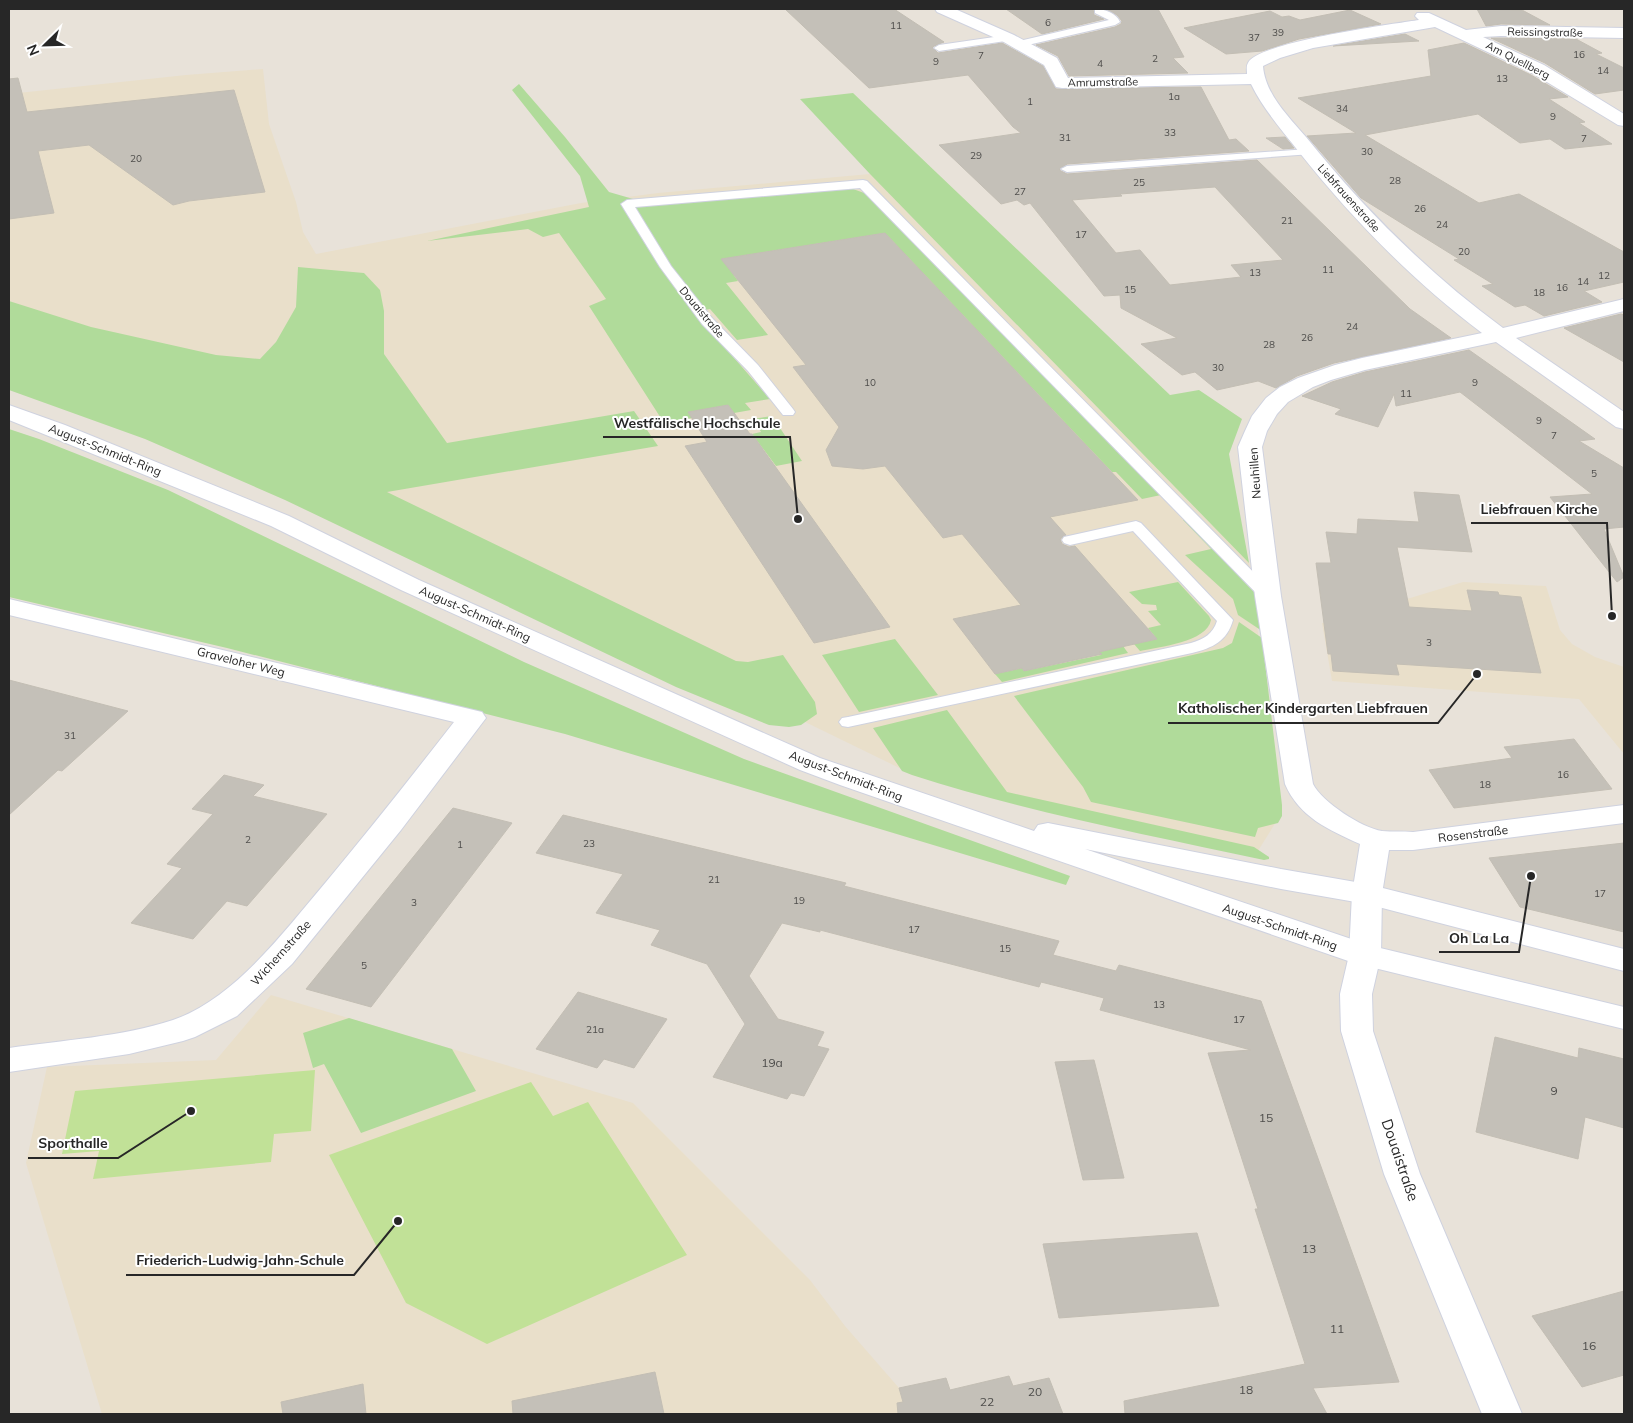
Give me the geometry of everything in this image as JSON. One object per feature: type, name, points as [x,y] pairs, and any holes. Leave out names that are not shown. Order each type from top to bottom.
[{"type":"street","name":"Amrumstraße","points":[[943,9],[1013,41],[1051,62],[1062,83],[1257,79]]},
{"type":"street","name":"Am Quellberg","points":[[1406,9],[1466,34],[1538,69],[1624,121]]},
{"type":"street","points":[[1257,79],[1256,64],[1262,59],[1297,48],[1344,36],[1439,22]]},
{"type":"street","name":"Reissingstraße","points":[[1466,34],[1501,31],[1624,33]]},
{"type":"street","name":"Liebfrauenstraße","points":[[1257,79],[1276,112],[1308,152],[1348,200],[1409,262],[1499,336],[1624,422]]},
{"type":"street","name":"Neuhillen","points":[[1376,840],[1342,825],[1316,808],[1304,795],[1299,784],[1268,596],[1250,447],[1257,427],[1267,410],[1286,393],[1340,369],[1499,336],[1624,305]]},
{"type":"street","name":"August-Schmidt-Ring","points":[[9,412],[280,520],[410,585],[810,764],[1365,956],[1624,1018]]},
{"type":"street","name":"Graveloher Weg","points":[[9,607],[472,718]]},
{"type":"street","name":"Wichernstraße","points":[[9,1060],[129,1042],[184,1029],[226,1008],[281,956],[391,823],[472,718]]},
{"type":"street","name":"August-Schmidt-Ring","points":[[944,811],[1281,879],[1367,894],[1624,960]]},
{"type":"street","name":"Rosenstraße","points":[[1376,840],[1412,841],[1624,814]]},
{"type":"street","points":[[1367,894],[1376,840]]},
{"type":"street","name":"Douaistraße","points":[[1367,894],[1365,956],[1356,994],[1357,1030],[1402,1174],[1502,1414]]},
{"type":"lane","points":[[939,48],[1013,41],[1115,22],[1113,18],[1099,10]]},
{"type":"lane","points":[[1067,169],[1308,152]]},
{"type":"lane","name":"Douaistraße","points":[[788,412],[753,368],[707,322],[666,267],[627,204],[863,184],[1268,596]]},
{"type":"lane","points":[[848,722],[1177,651],[1214,641],[1223,631],[1225,620],[1136,526],[1070,540]]},
{"type":"shaded area","points":[[263,69],[269,124],[296,202],[303,232],[316,254],[581,203],[658,193],[870,174],[1249,563],[1281,814],[1256,854],[916,776],[299,476],[9,357],[9,94],[186,75]]},
{"type":"shaded area","points":[[1463,582],[1546,586],[1560,630],[1572,644],[1595,657],[1624,667],[1624,754],[1579,699],[1332,681],[1322,623],[1398,627],[1407,599]]},
{"type":"shaded area","points":[[271,995],[633,1103],[810,1280],[845,1326],[899,1388],[906,1414],[102,1414],[26,1163],[47,1067],[216,1060]]},
{"type":"green space","points":[[519,84],[609,192],[647,203],[844,188],[867,194],[1161,495],[1142,499],[1116,472],[1112,472],[885,233],[722,259],[738,281],[726,283],[768,335],[737,340],[710,309],[694,312],[770,399],[745,403],[751,410],[734,413],[728,405],[689,412],[692,418],[664,423],[589,306],[606,299],[559,233],[543,237],[528,229],[427,241],[589,207],[580,176],[512,90]]},
{"type":"green space","points":[[853,93],[1170,395],[1199,390],[1242,419],[1229,454],[1249,563],[870,174],[800,99]]},
{"type":"green space","points":[[298,267],[364,273],[380,290],[384,311],[384,354],[447,443],[634,411],[658,446],[387,492],[736,661],[748,662],[783,655],[815,702],[817,714],[801,725],[789,727],[769,725],[676,687],[285,500],[145,439],[9,390],[9,301],[91,327],[216,355],[260,359],[276,342],[296,307]]},
{"type":"green space","points":[[772,416],[802,461],[776,466],[752,434],[761,432],[753,419]]},
{"type":"green space","points":[[9,429],[168,490],[524,662],[744,759],[1070,876],[1066,885],[565,734],[227,648],[9,597]]},
{"type":"green space","points":[[1183,520],[1256,594],[1262,631],[1238,615],[1233,599],[1185,555],[1211,549]]},
{"type":"green space","points":[[1178,582],[1209,616],[1211,620],[1208,627],[1201,634],[1181,642],[1140,651],[1134,644],[1157,639],[1148,628],[1161,625],[1148,611],[1157,610],[1156,605],[1142,604],[1129,592]]},
{"type":"green space","points":[[1239,622],[1262,638],[1282,805],[1282,816],[1278,823],[1258,828],[1255,837],[1091,802],[1083,787],[1014,696],[1223,648],[1232,643]]},
{"type":"green space","points":[[895,639],[938,695],[859,712],[822,655]]},
{"type":"green space","points":[[1123,646],[1128,653],[1002,682],[995,674],[1022,668],[1024,671],[1101,655],[1099,652]]},
{"type":"green space","points":[[947,710],[1007,792],[1254,847],[1269,857],[1269,859],[1264,860],[1043,812],[912,775],[902,771],[873,728]]},
{"type":"green space","points":[[349,1018],[452,1049],[476,1091],[361,1133],[324,1064],[313,1068],[303,1033]]},
{"type":"green space","points":[[315,1070],[311,1131],[274,1134],[271,1162],[93,1179],[99,1151],[62,1154],[75,1091]]},
{"type":"green space","points":[[531,1082],[553,1116],[588,1102],[687,1255],[487,1344],[406,1303],[329,1155]]},
{"type":"building","points":[[785,9],[894,9],[944,42],[932,47],[938,53],[1002,43],[1043,66],[1056,89],[1201,87],[1229,140],[1236,139],[1249,151],[1067,164],[1059,170],[1067,174],[1257,160],[1410,309],[1451,338],[1334,363],[1297,376],[1276,388],[1258,381],[1217,390],[1195,372],[1182,375],[1141,344],[1177,338],[1121,308],[1120,295],[1104,296],[1030,203],[1024,205],[1017,200],[1001,204],[939,145],[1021,133],[1013,127],[968,75],[869,88]],"holes":[[[1215,187],[1283,260],[1231,265],[1241,277],[1170,285],[1140,250],[1116,253],[1072,200],[1122,196],[1120,194]]]},
{"type":"building","points":[[1006,9],[1093,9],[1094,15],[1104,19],[1042,34]]},
{"type":"building","points":[[1106,9],[1158,9],[1184,57],[1173,58],[1188,73],[1069,76],[1058,56],[1036,45],[1121,24],[1122,21],[1117,15]]},
{"type":"building","points":[[1477,9],[1522,10],[1550,25],[1501,24],[1486,26]]},
{"type":"building","points":[[1350,10],[1381,24],[1299,39],[1262,51],[1226,54],[1184,28],[1270,11],[1282,17],[1289,16],[1300,20]]},
{"type":"building","points":[[1405,34],[1419,41],[1333,46]]},
{"type":"building","points":[[1491,38],[1576,39],[1602,53],[1596,54],[1624,68],[1624,90],[1595,94],[1545,63]]},
{"type":"building","points":[[1464,43],[1531,75],[1568,97],[1549,99],[1585,122],[1579,123],[1612,144],[1565,149],[1550,139],[1520,143],[1478,114],[1365,135],[1479,203],[1519,194],[1624,252],[1624,282],[1584,291],[1602,302],[1544,316],[1525,305],[1515,307],[1482,286],[1493,284],[1454,260],[1459,259],[1361,198],[1307,136],[1356,133],[1298,98],[1431,76],[1428,50]]},
{"type":"building","points":[[18,78],[27,112],[234,90],[265,192],[189,201],[173,205],[89,145],[38,151],[54,213],[9,219],[9,79]]},
{"type":"building","points":[[1285,137],[1294,148],[1283,149],[1266,138]]},
{"type":"building","points":[[885,233],[1138,500],[1050,517],[1066,535],[1060,539],[1062,544],[1069,547],[1075,546],[1157,639],[1099,652],[1102,654],[1024,671],[1022,668],[995,674],[953,619],[1021,605],[962,534],[943,538],[885,466],[863,469],[832,466],[826,450],[839,427],[793,367],[806,365],[721,259]]},
{"type":"building","points":[[1621,314],[1624,315],[1624,362],[1564,328]]},
{"type":"building","points":[[1469,350],[1595,439],[1579,441],[1624,468],[1624,527],[1604,529],[1624,577],[1617,582],[1550,497],[1592,494],[1460,392],[1396,406],[1394,394],[1378,427],[1335,414],[1341,409],[1302,396],[1332,382],[1365,372]]},
{"type":"building","points":[[728,405],[750,434],[752,434],[890,627],[814,643],[685,446],[707,442],[688,412]]},
{"type":"building","points":[[1414,492],[1459,495],[1472,552],[1397,547],[1409,607],[1472,611],[1467,590],[1498,592],[1499,595],[1521,597],[1541,673],[1396,664],[1399,675],[1333,671],[1331,654],[1328,654],[1316,563],[1331,563],[1326,532],[1357,534],[1358,519],[1419,522]]},
{"type":"building","points":[[9,680],[128,711],[62,771],[58,770],[9,815]]},
{"type":"building","points":[[1574,739],[1612,789],[1454,808],[1429,770],[1512,758],[1504,747]]},
{"type":"building","points":[[224,775],[264,785],[253,796],[327,814],[247,906],[227,901],[193,939],[131,923],[182,868],[167,864],[213,814],[192,809]]},
{"type":"building","points":[[453,808],[512,823],[371,1007],[306,989]]},
{"type":"building","points":[[563,815],[846,883],[844,886],[1059,941],[1053,955],[1116,971],[1119,965],[1261,1001],[1399,1382],[1313,1388],[1327,1414],[1125,1414],[1124,1401],[1305,1364],[1255,1209],[1258,1209],[1208,1053],[1251,1050],[1100,1010],[1104,998],[1041,982],[1039,987],[820,930],[820,932],[782,923],[749,976],[778,1019],[824,1032],[817,1046],[829,1049],[804,1096],[791,1093],[787,1099],[713,1077],[745,1024],[707,964],[651,945],[660,930],[596,913],[623,874],[536,853]]},
{"type":"building","points":[[1624,843],[1624,932],[1520,907],[1489,858]]},
{"type":"building","points":[[578,992],[667,1019],[634,1068],[604,1059],[597,1068],[536,1049]]},
{"type":"building","points":[[1495,1037],[1578,1058],[1579,1048],[1624,1059],[1624,1128],[1585,1117],[1578,1159],[1476,1132]]},
{"type":"building","points":[[1094,1060],[1124,1178],[1083,1180],[1055,1062]]},
{"type":"building","points":[[1197,1233],[1219,1306],[1059,1318],[1043,1244]]},
{"type":"building","points":[[1624,1291],[1624,1375],[1582,1387],[1532,1316]]},
{"type":"building","points":[[655,1372],[664,1414],[513,1414],[512,1401]]},
{"type":"building","points":[[1009,1376],[1013,1386],[1049,1378],[1063,1414],[898,1414],[897,1403],[903,1402],[899,1388],[946,1378],[950,1390]]},
{"type":"building","points":[[363,1384],[366,1414],[283,1414],[281,1402]]},
{"type":"place","name":"Westfälische Hochschule","points":[[798,519]]},
{"type":"place","name":"Liebfrauen Kirche","points":[[1612,616]]},
{"type":"place","name":"Katholischer Kindergarten Liebfrauen","points":[[1477,674]]},
{"type":"place","name":"Oh La La","points":[[1531,876]]},
{"type":"place","name":"Sporthalle","points":[[191,1111]]},
{"type":"place","name":"Friederich-Ludwig-Jahn-Schule","points":[[398,1221]]}]
